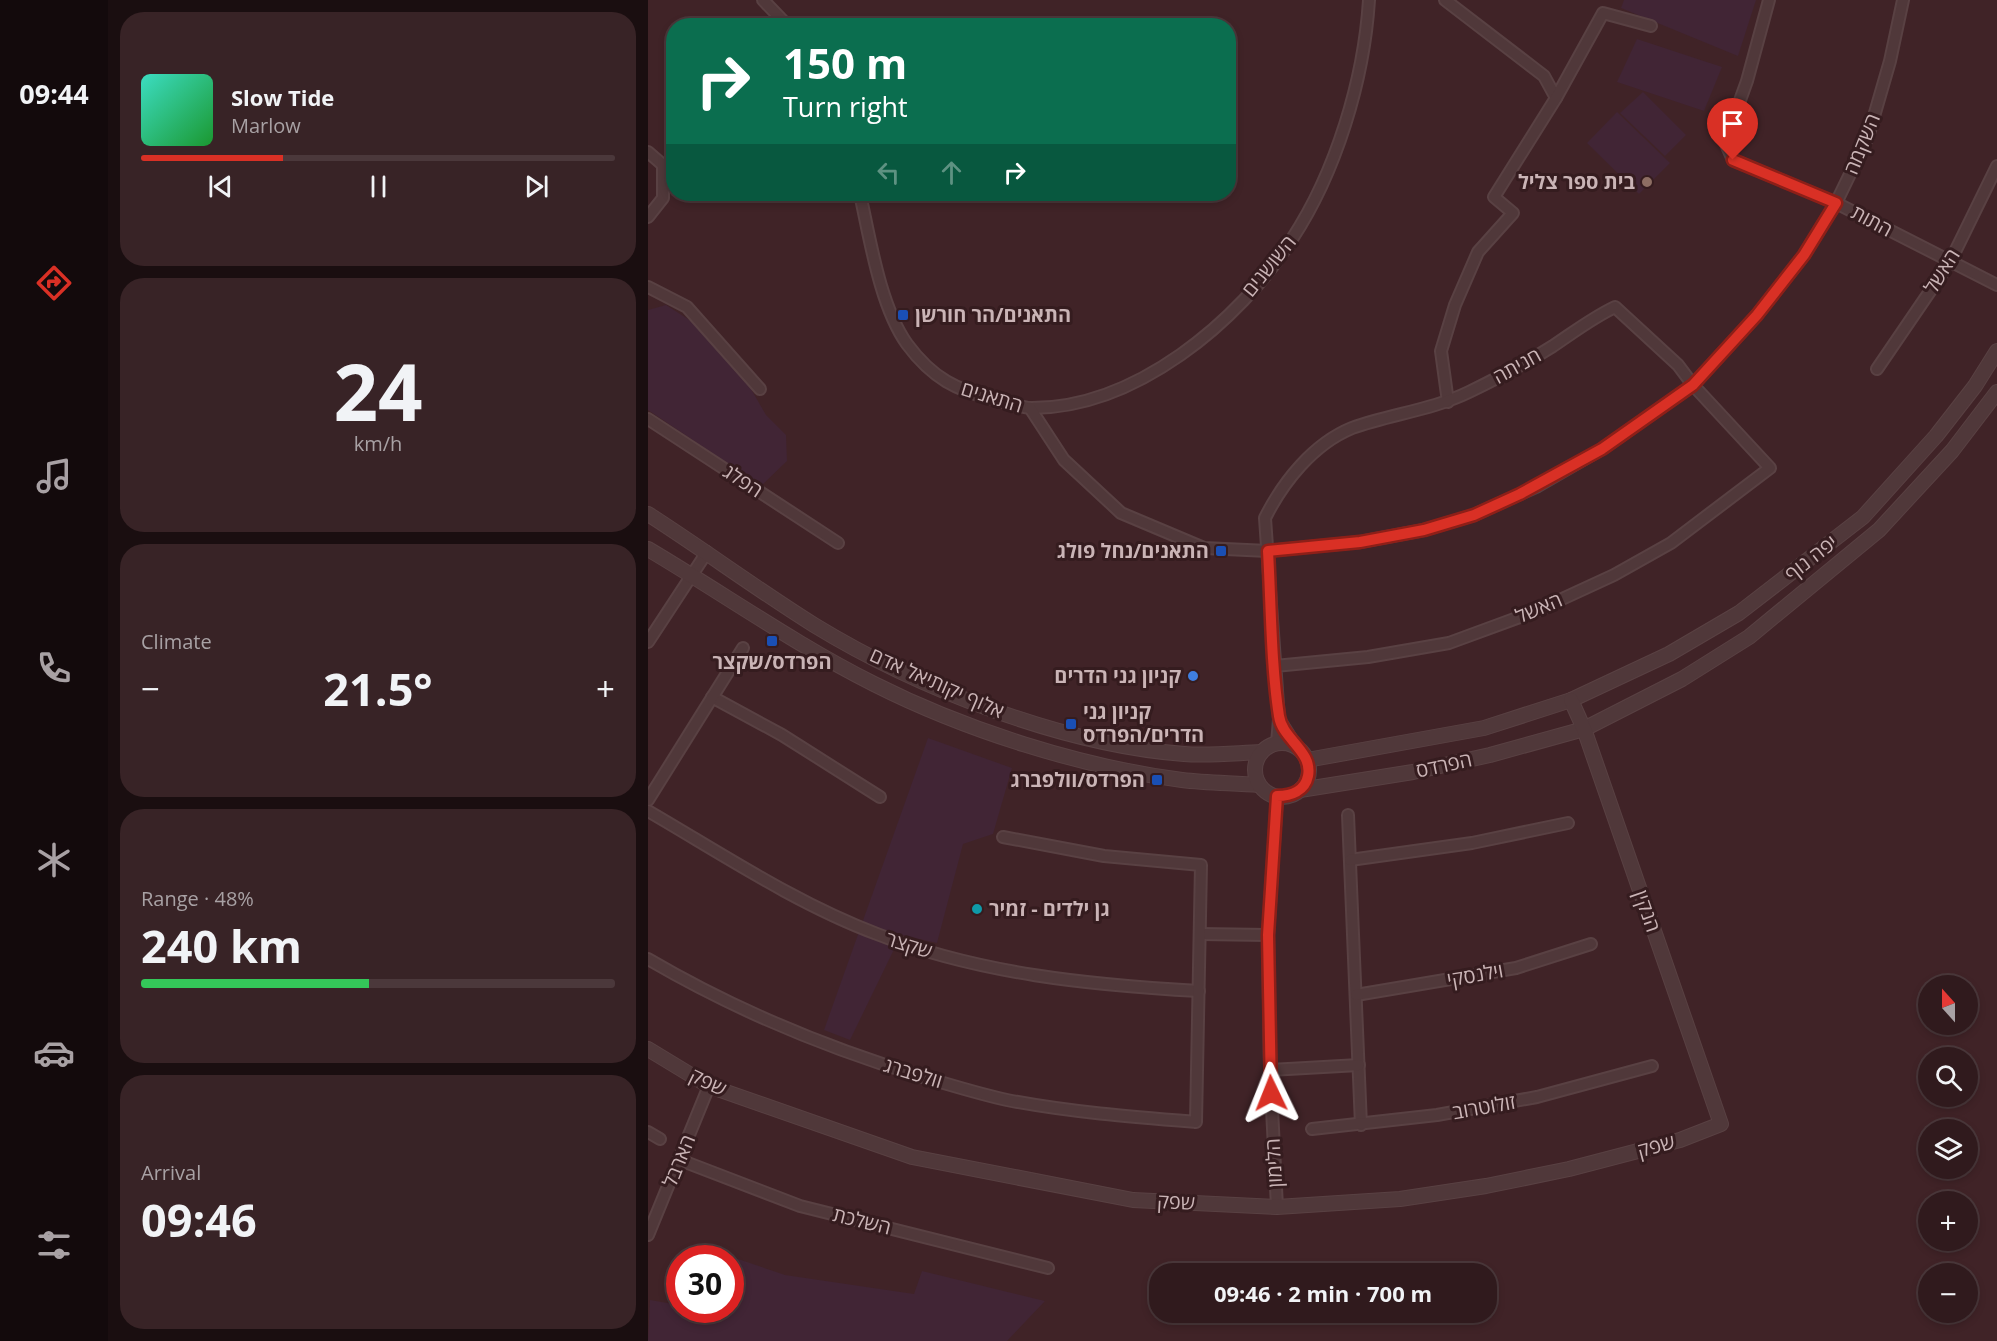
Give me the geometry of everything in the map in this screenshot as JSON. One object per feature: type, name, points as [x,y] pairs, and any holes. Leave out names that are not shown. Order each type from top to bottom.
[{"type":"street","points":[[763,0],[780,18]]},
{"type":"street","name":"השושנים","points":[[1030,408],[1083,402],[1113,393],[1148,376],[1199,342],[1256,287],[1292,240],[1315,200],[1355,95],[1367,32],[1369,0]]},
{"type":"street","points":[[1445,0],[1544,76],[1556,98]]},
{"type":"street","name":"התות","points":[[1769,0],[1747,81],[1725,142],[1733,160],[1836,203],[1997,285]]},
{"type":"street","name":"השקמה","points":[[1268,551],[1360,542],[1424,530],[1476,514],[1538,486],[1602,449],[1693,385],[1764,306],[1804,255],[1836,203],[1868,137],[1890,61],[1903,0]]},
{"type":"street","points":[[1448,402],[1441,351],[1455,305],[1478,252],[1513,213],[1494,197],[1556,98],[1603,13],[1651,26]]},
{"type":"street","points":[[648,152],[663,165],[663,198],[648,216]]},
{"type":"street","name":"האשל","points":[[1877,369],[1950,262],[1997,166]]},
{"type":"street","name":"התאנים","points":[[862,201],[885,294],[895,323],[906,343],[929,371],[965,393],[1030,408],[1064,460],[1121,513],[1204,548],[1268,551]]},
{"type":"street","points":[[648,287],[687,307],[760,389]]},
{"type":"street","name":"חניתה","points":[[1277,743],[1279,719],[1265,518],[1279,491],[1324,444],[1352,429],[1448,402],[1554,345],[1585,322],[1614,307],[1678,365],[1693,385],[1770,468]]},
{"type":"street","name":"יפה נוף","points":[[1571,700],[1669,654],[1739,613],[1863,517],[1936,436],[1975,386],[1997,351]]},
{"type":"street","name":"יפה נוף","points":[[1584,729],[1682,679],[1749,637],[1820,581],[1879,531],[1952,451],[1997,392]]},
{"type":"street","name":"הפלג","points":[[648,419],[838,543]]},
{"type":"street","name":"האשל","points":[[1275,666],[1368,657],[1449,643],[1536,611],[1614,574],[1671,543],[1770,468]]},
{"type":"street","name":"אלוף יקותיאל אדם","points":[[648,514],[815,625],[888,665],[986,707],[1055,731],[1114,744],[1185,755],[1261,753]]},
{"type":"street","name":"אלוף יקותיאל אדם","points":[[648,549],[803,646],[865,680],[976,727],[1108,767],[1182,780],[1259,785]]},
{"type":"street","points":[[648,642],[707,552]]},
{"type":"street","points":[[648,800],[743,648]]},
{"type":"street","points":[[712,697],[782,735],[880,797]]},
{"type":"street","name":"הנקין","points":[[1571,700],[1584,729],[1720,1124]]},
{"type":"street","name":"הפרדס","points":[[1307,760],[1484,728],[1571,700]]},
{"type":"street","points":[[1279,719],[1307,760],[1308,777],[1300,790],[1287,796],[1277,796],[1266,792],[1259,785],[1255,764],[1261,753],[1277,743],[1296,746]]},
{"type":"street","name":"הפרדס","points":[[1300,790],[1413,772],[1490,755],[1584,729]]},
{"type":"street","name":"הלימון","points":[[1276,1207],[1269,1070],[1268,935],[1277,796]]},
{"type":"street","name":"שקצר","points":[[648,811],[744,867],[832,914],[913,947],[972,963],[1113,987],[1199,991]]},
{"type":"street","points":[[1348,815],[1361,1125]]},
{"type":"street","points":[[1350,860],[1472,843],[1568,824]]},
{"type":"street","points":[[1003,837],[1104,856],[1202,865],[1199,991]]},
{"type":"street","points":[[1200,934],[1268,935]]},
{"type":"street","name":"וילנסקי","points":[[1356,995],[1516,968],[1591,944]]},
{"type":"street","name":"וולפברג","points":[[648,959],[705,992],[776,1024],[837,1049],[948,1084],[1006,1100],[1133,1117],[1196,1122],[1199,991]]},
{"type":"street","name":"שפק","points":[[648,1049],[709,1086],[912,1157],[1133,1200],[1276,1207],[1400,1199],[1486,1186],[1614,1158],[1680,1140],[1720,1124]]},
{"type":"street","points":[[1269,1070],[1359,1065]]},
{"type":"street","name":"זולוטרוב","points":[[1312,1129],[1437,1115],[1537,1097],[1652,1066]]},
{"type":"street","name":"הארבל","points":[[648,1235],[709,1086]]},
{"type":"street","points":[[648,1132],[660,1139]]},
{"type":"street","name":"השלכת","points":[[680,1160],[800,1206],[1048,1268]]},
{"type":"shaded area","points":[[1624,0],[1756,0],[1738,56],[1621,8]]},
{"type":"shaded area","points":[[1637,39],[1722,67],[1704,111],[1617,82]]},
{"type":"shaded area","points":[[1643,92],[1686,135],[1665,156],[1620,113]]},
{"type":"shaded area","points":[[1617,112],[1670,163],[1639,194],[1587,143]]},
{"type":"shaded area","points":[[666,305],[691,321],[721,351],[728,363],[744,377],[766,415],[786,435],[787,461],[761,486],[648,410],[648,310]]},
{"type":"shaded area","points":[[928,738],[1012,768],[993,834],[963,844],[937,943],[901,935],[850,1040],[824,1030]]},
{"type":"shaded area","points":[[744,1261],[785,1275],[914,1294],[922,1271],[1045,1301],[1007,1341],[648,1341],[650,1300],[666,1303],[666,1323],[744,1323]]},
{"type":"place","name":"בית ספר צליל","points":[[1647,182]]},
{"type":"place","name":"התאנים/הר חורשן","points":[[903,315]]},
{"type":"place","name":"התאנים/נחל פולג","points":[[1221,551]]},
{"type":"place","name":"הפרדס/שקצר","points":[[772,641]]},
{"type":"place","name":"קניון גני הדרים","points":[[1193,676]]},
{"type":"place","name":"קניון גני הדרים/הפרדס","points":[[1071,724]]},
{"type":"place","name":"הפרדס/וולפברג","points":[[1157,780]]},
{"type":"place","name":"גן ילדים - זמיר","points":[[977,909]]},
{"type":"route","points":[[1271,1093],[1268,935],[1277,796],[1287,796],[1300,790],[1308,777],[1309,767],[1307,760],[1279,719],[1268,551],[1360,542],[1424,530],[1476,514],[1538,486],[1602,449],[1693,385],[1757,315],[1804,255],[1836,203],[1733,160]]}]
